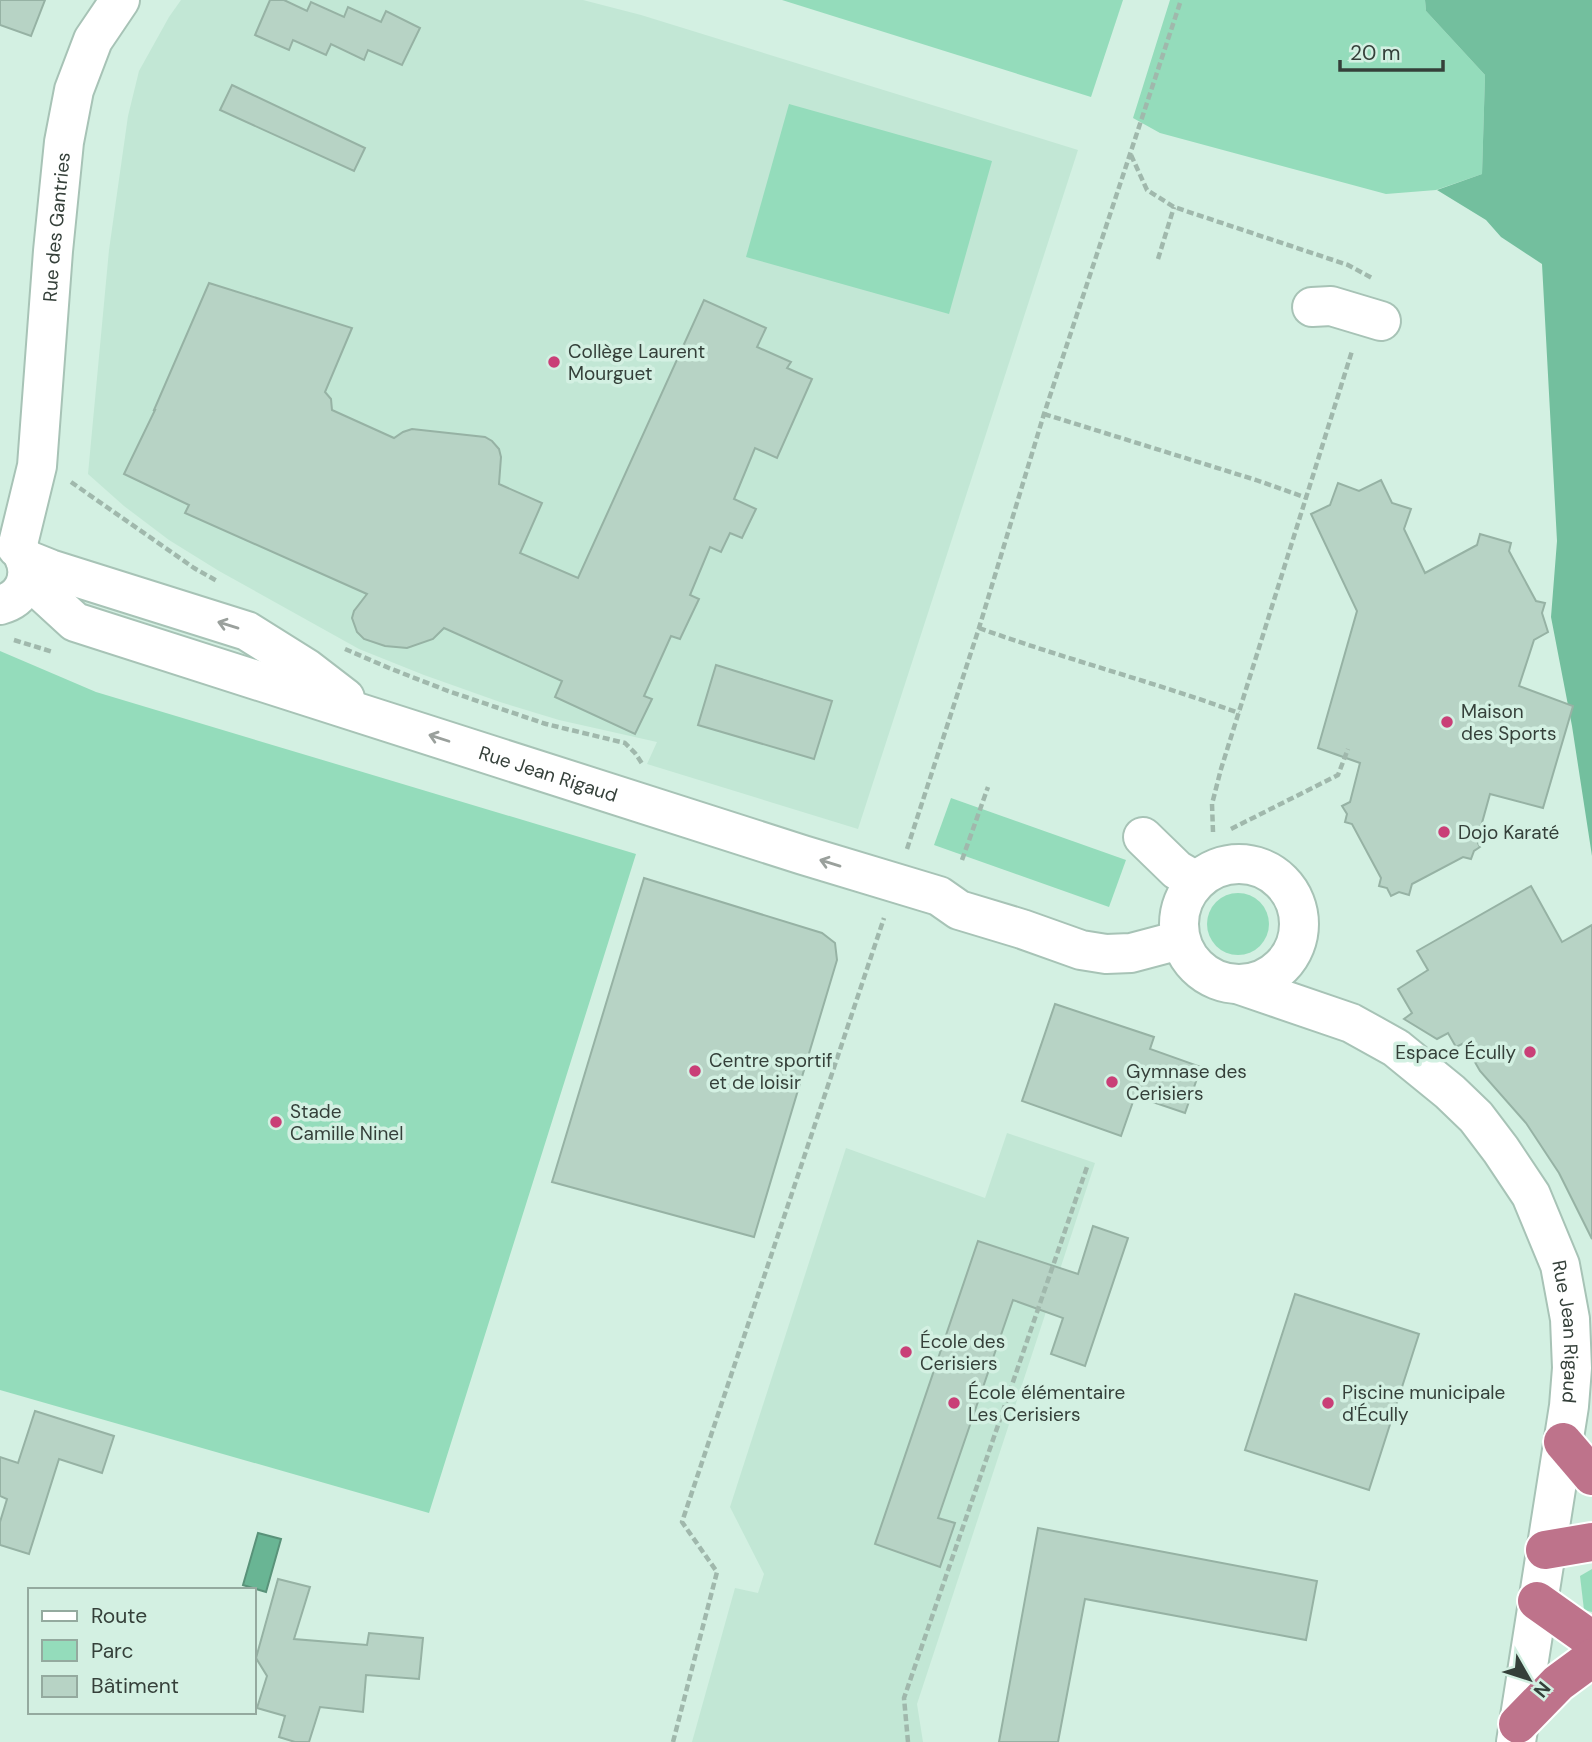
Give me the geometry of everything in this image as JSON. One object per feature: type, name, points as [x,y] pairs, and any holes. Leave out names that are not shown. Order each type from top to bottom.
[{"type":"highway","points":[[1563,1442],[1592,1476]]},
{"type":"highway","points":[[1545,1550],[1592,1542]]},
{"type":"highway","points":[[1537,1601],[1592,1640]]},
{"type":"highway","points":[[1516,1736],[1558,1683],[1592,1658]]},
{"type":"street","name":"Rue des Gantries","points":[[20,552],[37,466],[52,251],[64,142],[74,90],[93,40],[120,0]]},
{"type":"street","points":[[1312,307],[1331,306],[1372,318]]},
{"type":"street","points":[[0,605],[8,603],[24,589],[20,552],[247,631],[306,668],[366,715]]},
{"type":"street","name":"Rue Jean Rigaud","points":[[20,552],[75,622],[789,851],[890,899],[939,896],[959,910],[1082,950],[1106,954],[1131,953],[1180,940]]},
{"type":"street","points":[[1143,837],[1177,870],[1196,881]]},
{"type":"street","points":[[1240,864],[1273,874],[1285,885],[1297,907],[1299,933],[1285,964],[1256,983],[1240,985],[1222,983],[1207,976],[1194,965],[1180,940],[1180,914],[1185,897],[1196,881],[1216,869],[1240,864]]},
{"type":"street","name":"Rue Jean Rigaud","points":[[1294,949],[1308,983],[1351,1023]]},
{"type":"street","name":"Rue Jean Rigaud","points":[[1240,985],[1351,1023],[1396,1048],[1458,1100],[1476,1117],[1531,1195],[1560,1265],[1570,1319],[1572,1368],[1569,1406],[1516,1736]]},
{"type":"path","points":[[673,1742],[718,1572],[682,1522],[979,628],[1044,414],[1181,0]]},
{"type":"path","points":[[1130,154],[1147,190],[1174,207],[1348,265],[1375,279],[1372,318],[1307,498],[1220,769],[1212,804],[1213,832]]},
{"type":"path","points":[[1158,259],[1174,207]]},
{"type":"path","points":[[1044,414],[1307,498]]},
{"type":"path","points":[[37,466],[76,484],[194,568],[218,581]]},
{"type":"path","points":[[979,628],[1034,648],[1188,694],[1239,713]]},
{"type":"path","points":[[339,646],[448,691],[546,724],[625,743],[635,753]]},
{"type":"path","points":[[1231,829],[1338,775],[1348,750]]},
{"type":"path","points":[[962,860],[988,787]]},
{"type":"path","points":[[908,1742],[904,1698],[1087,1167]]},
{"type":"shaded area","name":"Collège Laurent Mourguet","points":[[181,0],[583,0],[641,15],[1078,150],[858,829],[647,764],[657,742],[559,720],[500,702],[359,649],[169,540],[88,474],[109,250],[128,116],[139,71]]},
{"type":"shaded area","points":[[1425,0],[1592,0],[1592,856],[1572,726],[1551,617],[1557,541],[1542,264],[1501,237],[1486,220],[1437,190],[1482,174],[1485,75],[1426,11]]},
{"type":"shaded area","name":"École des Cerisiers","points":[[1007,1133],[1095,1163],[917,1704],[923,1742],[692,1742],[735,1588],[758,1593],[764,1574],[730,1507],[846,1148],[985,1198]]},
{"type":"shaded area","points":[[258,1533],[281,1539],[266,1592],[243,1585]]},
{"type":"green space","points":[[782,0],[1123,0],[1091,97]]},
{"type":"green space","points":[[1170,0],[1425,0],[1426,11],[1485,75],[1482,174],[1436,190],[1386,194],[1160,133],[1133,118]]},
{"type":"green space","points":[[789,104],[992,161],[949,314],[746,257]]},
{"type":"green space","name":"Stade Camille Ninel","points":[[0,651],[96,692],[636,854],[429,1513],[0,1390]]},
{"type":"green space","points":[[951,798],[1126,860],[1109,907],[934,845]]},
{"type":"green space","points":[[1238,893],[1250,895],[1260,902],[1267,912],[1267,936],[1260,946],[1250,953],[1238,955],[1226,953],[1216,946],[1209,936],[1207,924],[1209,912],[1216,902],[1226,895]]},
{"type":"green space","points":[[1592,1569],[1592,1612],[1584,1610],[1580,1576]]},
{"type":"building","points":[[0,0],[45,0],[31,36],[0,25]]},
{"type":"building","points":[[270,0],[284,0],[307,11],[311,2],[344,17],[348,7],[381,22],[386,11],[420,28],[402,65],[368,50],[364,60],[331,44],[326,55],[293,40],[289,50],[255,35]]},
{"type":"building","points":[[232,85],[365,148],[354,171],[220,110]]},
{"type":"building","points":[[209,283],[352,328],[325,392],[331,399],[332,410],[394,438],[412,429],[485,437],[492,441],[499,449],[501,457],[499,484],[542,503],[520,553],[578,578],[704,300],[766,328],[757,347],[791,362],[787,368],[812,379],[777,458],[755,448],[734,499],[756,509],[742,538],[730,533],[721,552],[710,547],[690,595],[699,599],[680,639],[671,636],[644,696],[652,699],[635,734],[555,697],[562,681],[444,628],[433,639],[407,648],[385,646],[364,639],[357,632],[352,618],[367,594],[185,513],[189,505],[124,474],[155,410]]},
{"type":"building","name":"Maison des Sports","points":[[1381,480],[1392,503],[1411,509],[1404,529],[1425,573],[1477,545],[1480,534],[1511,543],[1509,551],[1536,601],[1545,603],[1542,613],[1548,632],[1534,640],[1519,686],[1573,706],[1543,808],[1490,794],[1477,841],[1480,847],[1474,851],[1471,859],[1463,857],[1412,884],[1409,895],[1399,892],[1391,896],[1387,888],[1379,886],[1381,878],[1352,824],[1345,822],[1347,814],[1342,806],[1350,802],[1360,763],[1318,748],[1357,611],[1311,514],[1330,505],[1338,483],[1359,491]]},
{"type":"building","points":[[716,665],[832,701],[814,759],[698,725]]},
{"type":"building","name":"Centre sportif et de loisir","points":[[644,878],[822,933],[835,943],[837,960],[754,1237],[552,1182]]},
{"type":"building","name":"Espace Écully","points":[[1531,886],[1562,942],[1592,925],[1592,1239],[1559,1173],[1526,1123],[1480,1071],[1464,1043],[1456,1047],[1448,1033],[1437,1039],[1404,1019],[1412,1013],[1398,989],[1428,970],[1417,951]]},
{"type":"building","name":"Gymnase des Cerisiers","points":[[1055,1004],[1154,1037],[1150,1049],[1201,1067],[1185,1113],[1135,1096],[1121,1136],[1022,1101]]},
{"type":"building","points":[[1093,1226],[1128,1238],[1085,1366],[1051,1354],[1063,1318],[1013,1300],[938,1518],[955,1523],[940,1567],[875,1544],[978,1241],[1078,1274]]},
{"type":"building","name":"Piscine municipale d'Écully","points":[[1295,1294],[1419,1334],[1369,1490],[1245,1450]]},
{"type":"building","points":[[35,1411],[114,1436],[102,1473],[59,1459],[29,1554],[0,1545],[0,1522],[7,1499],[0,1496],[0,1457],[18,1463]]},
{"type":"building","points":[[1038,1528],[1317,1581],[1306,1640],[1085,1599],[1058,1742],[999,1742]]},
{"type":"building","points":[[278,1579],[310,1587],[294,1639],[367,1645],[369,1633],[423,1638],[419,1679],[366,1675],[363,1712],[320,1707],[309,1742],[295,1742],[279,1737],[285,1716],[257,1708],[267,1676],[256,1658]]},
{"type":"place","name":"Collège Laurent Mourguet","points":[[554,362]]},
{"type":"place","name":"Maison des Sports","points":[[1447,722]]},
{"type":"place","name":"Dojo Karaté","points":[[1444,832]]},
{"type":"place","name":"Espace Écully","points":[[1530,1052]]},
{"type":"place","name":"Centre sportif et de loisir","points":[[695,1071]]},
{"type":"place","name":"Gymnase des Cerisiers","points":[[1112,1082]]},
{"type":"place","name":"Stade Camille Ninel","points":[[276,1122]]},
{"type":"place","name":"École des Cerisiers","points":[[906,1352]]},
{"type":"place","name":"École élémentaire Les Cerisiers","points":[[954,1403]]},
{"type":"place","name":"Piscine municipale d'Écully","points":[[1328,1403]]}]
